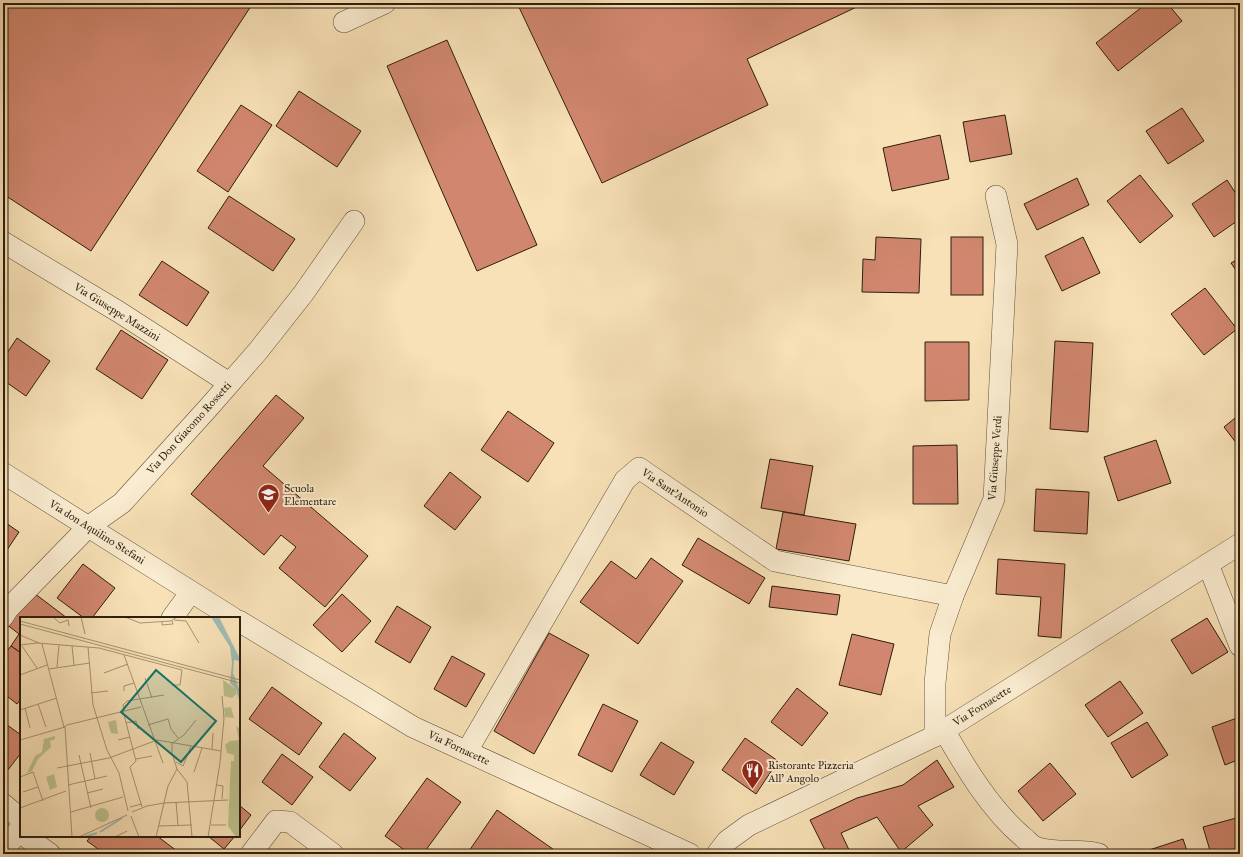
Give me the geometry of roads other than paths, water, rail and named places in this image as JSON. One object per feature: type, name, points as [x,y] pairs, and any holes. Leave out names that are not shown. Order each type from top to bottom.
[{"type":"street","points":[[344,22],[385,3]]},
{"type":"street","name":"Via Giuseppe Verdi","points":[[939,733],[935,683],[940,634],[953,596],[994,499],[1007,244],[996,196]]},
{"type":"street","name":"Via Don Giacomo Rossetti","points":[[3,617],[8,609],[88,527],[122,503],[258,351],[303,294],[354,221]]},
{"type":"street","name":"Via Giuseppe Mazzini","points":[[3,242],[119,312],[229,383]]},
{"type":"street","name":"Via Sant'Antonio","points":[[467,751],[625,480],[639,468],[775,561],[953,596]]},
{"type":"street","name":"Via don Aquilino Stefani","points":[[3,473],[191,592]]},
{"type":"street","name":"Via Fornacette","points":[[717,854],[727,841],[749,825],[939,733],[1240,544]]},
{"type":"street","points":[[1208,564],[1240,646]]},
{"type":"street","points":[[173,617],[191,592],[232,617]]},
{"type":"street","name":"Via Fornacette","points":[[240,622],[413,727],[690,854]]},
{"type":"street","points":[[939,733],[958,756],[997,810],[1015,831],[1034,847],[1055,851],[1099,854]]},
{"type":"street","points":[[3,804],[20,828]]},
{"type":"street","points":[[251,854],[276,821],[290,822],[334,854]]},
{"type":"street","points":[[3,852],[20,830]]},
{"type":"street","points":[[30,837],[50,854]]},
{"type":"place","name":"Scuola Elementare","points":[[268,514]]},
{"type":"place","name":"Ristorante Pizzeria All' Angolo","points":[[753,790]]}]
